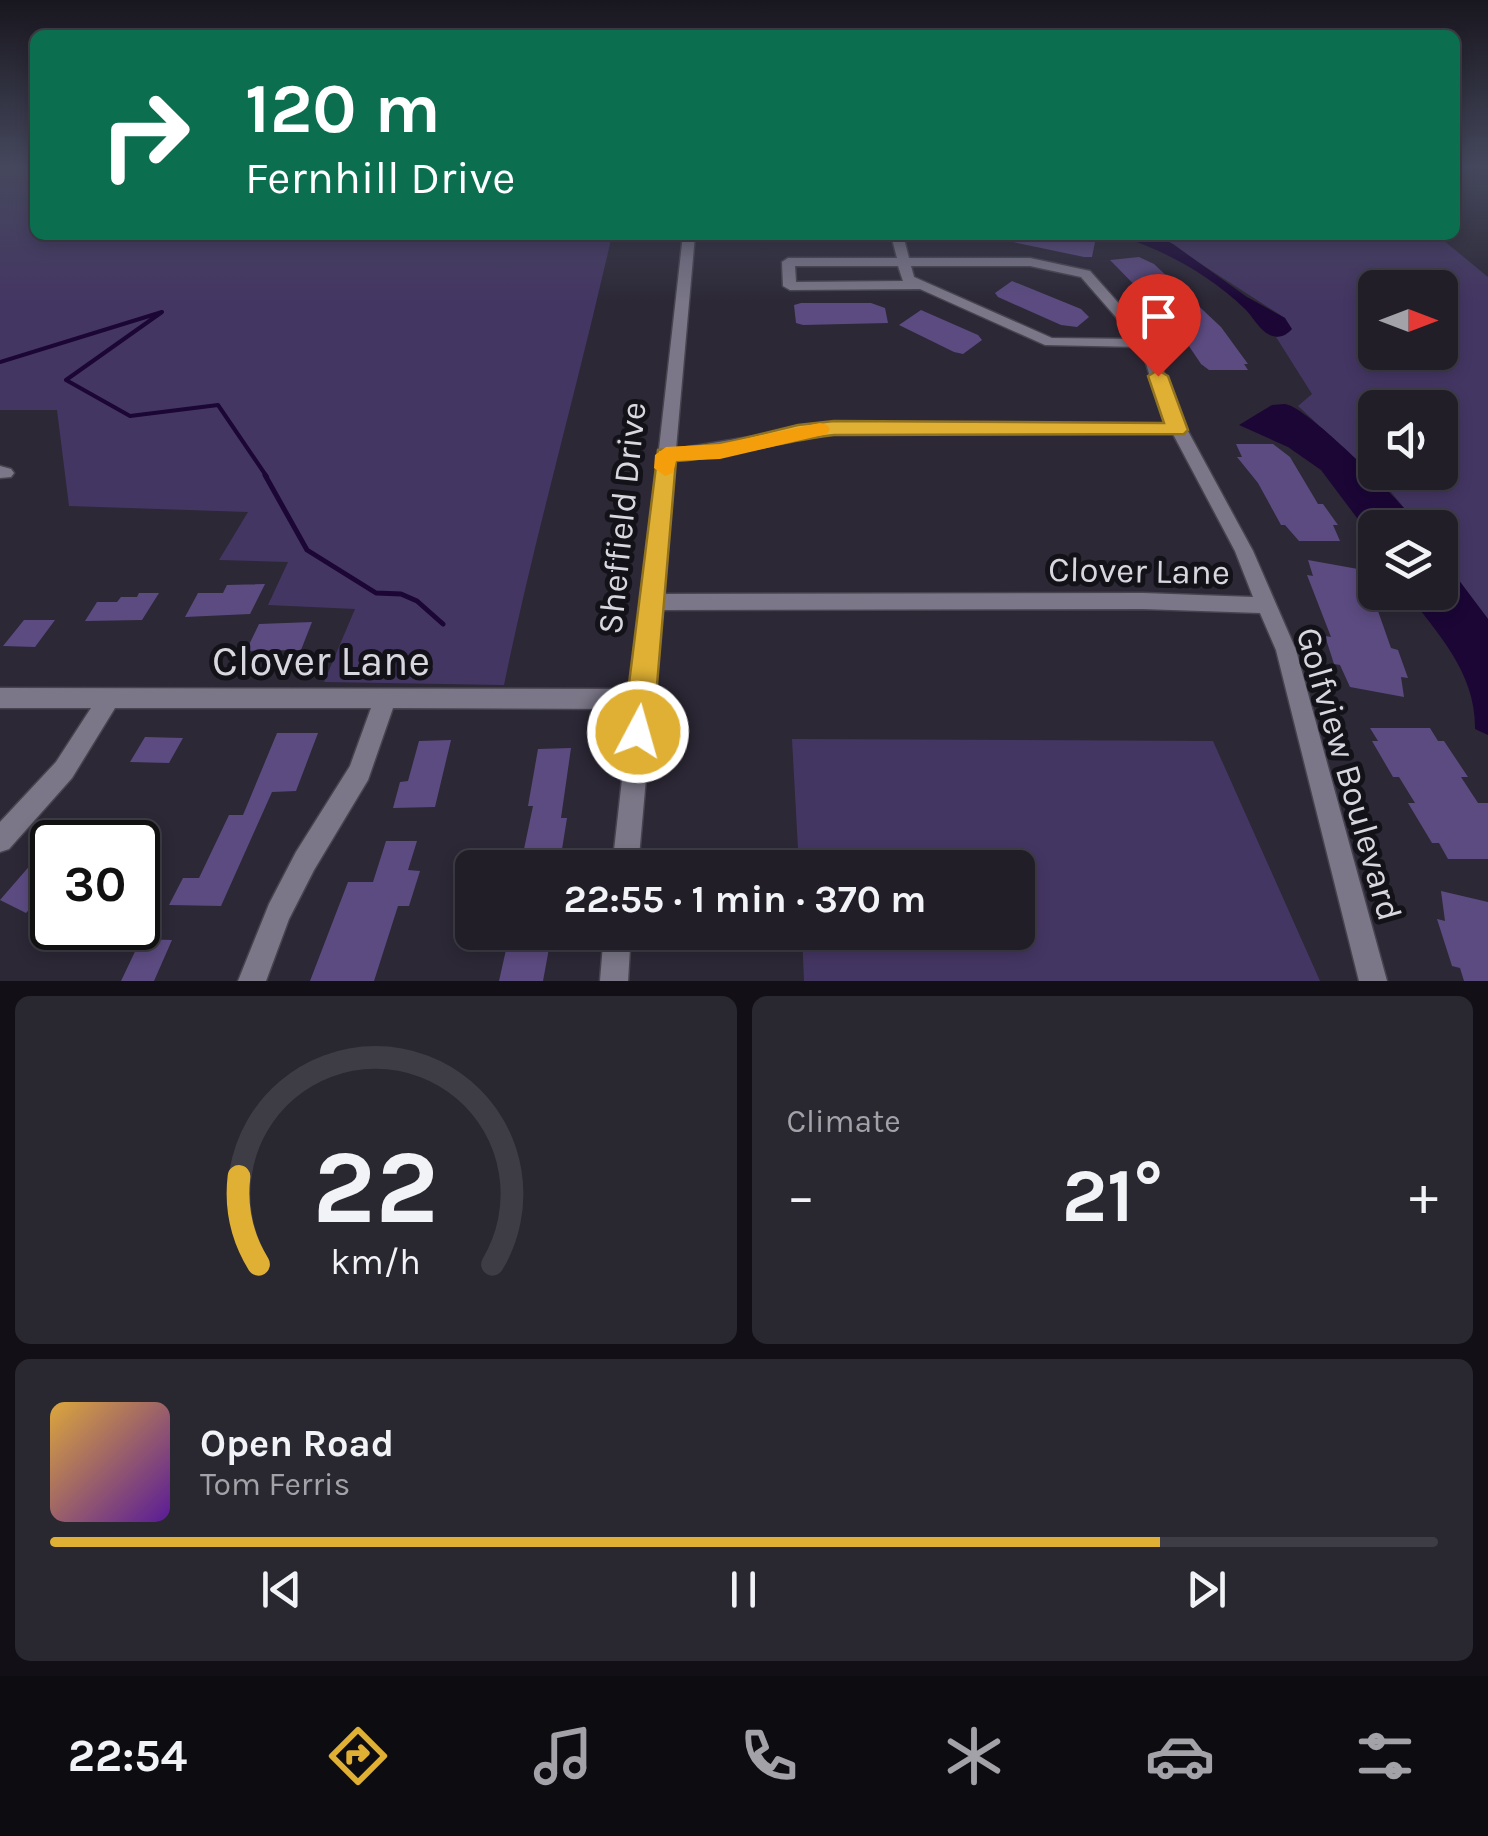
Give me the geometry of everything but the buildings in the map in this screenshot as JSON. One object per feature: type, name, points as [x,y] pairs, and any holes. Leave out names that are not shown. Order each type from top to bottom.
[{"type":"street","name":"Sheffield Drive","points":[[627,850],[688,240]]},
{"type":"street","points":[[897,240],[908,279],[1050,342],[1147,343]]},
{"type":"street","name":"Golfview Boulevard","points":[[922,285],[790,286],[788,262],[1030,262],[1085,274],[1147,343],[1177,430],[1244,551],[1291,665],[1373,981]]},
{"type":"street","points":[[666,455],[720,452],[798,432],[834,428],[1177,430]]},
{"type":"street","name":"Clover Lane","points":[[652,602],[1143,601],[1265,605]]},
{"type":"street","points":[[0,840],[64,770],[110,697]]},
{"type":"street","name":"Clover Lane","points":[[0,698],[641,699]]},
{"type":"street","points":[[252,981],[278,913],[360,772],[385,700]]},
{"type":"street","points":[[614,981],[617,950]]},
{"type":"shaded area","points":[[0,212],[30,212],[30,240],[611,240],[504,685],[324,682],[355,609],[268,605],[288,562],[219,560],[248,512],[69,506],[57,410],[0,410]]},
{"type":"shaded area","points":[[1131,240],[1165,240],[1173,244],[1247,297],[1285,318],[1292,329],[1272,336],[1231,296],[1201,274]]},
{"type":"shaded area","points":[[1164,240],[1443,240],[1488,277],[1488,619],[1458,579],[1458,510],[1406,510],[1389,490],[1458,490],[1458,390],[1358,390],[1358,461],[1298,406],[1312,394],[1276,337],[1286,335],[1285,318]]},
{"type":"shaded area","points":[[1285,404],[1297,409],[1358,461],[1358,490],[1387,490],[1405,510],[1358,510],[1358,519],[1321,470],[1288,447],[1239,425],[1272,405]]},
{"type":"shaded area","points":[[1458,579],[1488,619],[1488,735],[1475,729],[1469,690],[1442,639],[1420,610],[1458,610]]},
{"type":"shaded area","points":[[792,739],[1213,741],[1320,981],[804,981],[803,950],[1035,950],[1035,850],[798,850]]},
{"type":"waterway","points":[[0,362],[162,312],[66,380],[130,416],[218,405],[267,477]]},
{"type":"waterway","points":[[265,475],[307,550],[376,593],[401,594],[417,601],[443,624]]},
{"type":"slow traffic","points":[[665,468],[666,455],[720,452],[820,429]]},
{"type":"route","points":[[638,732],[666,455],[720,452],[798,432],[834,428],[1177,430],[1158,376]]}]
